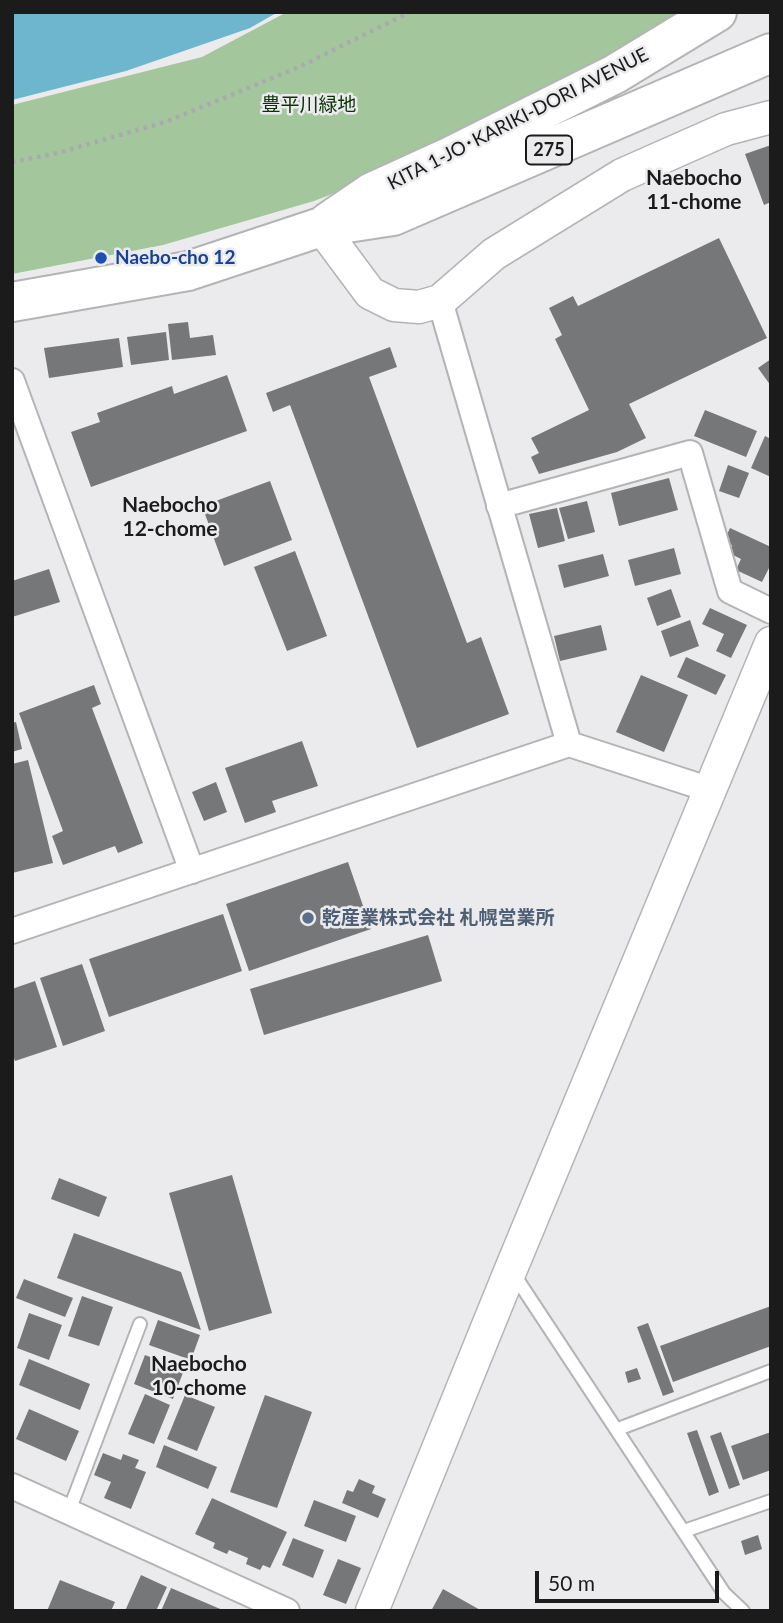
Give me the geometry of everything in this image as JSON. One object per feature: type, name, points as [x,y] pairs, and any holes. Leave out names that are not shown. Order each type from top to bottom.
[{"type":"highway","name":"KITA 1-JO･KARIKI-DORI AVENUE","points":[[321,228],[372,192],[451,156],[615,74],[716,12]]},
{"type":"highway","name":"KITA 1-JO･KARIKI-DORI AVENUE","points":[[12,302],[188,271],[321,228],[393,216],[771,53]]},
{"type":"street","points":[[321,228],[370,293],[394,305],[419,307],[440,301],[494,254],[622,175],[726,129],[771,117]]},
{"type":"street","points":[[440,301],[569,744]]},
{"type":"street","points":[[12,381],[192,871]]},
{"type":"street","points":[[499,506],[690,453],[730,591],[771,611]]},
{"type":"street","points":[[372,1611],[510,1269],[771,643]]},
{"type":"street","points":[[12,931],[569,744],[711,790]]},
{"type":"street","points":[[12,1486],[287,1611]]},
{"type":"lane","points":[[510,1269],[724,1593],[743,1611]]},
{"type":"lane","points":[[69,1511],[140,1324]]},
{"type":"lane","points":[[618,1429],[771,1371]]},
{"type":"lane","points":[[684,1531],[771,1501]]},
{"type":"path","points":[[12,162],[58,153],[168,121],[299,67],[410,12]]},
{"type":"green space","name":"豊平川緑地","points":[[287,12],[707,12],[556,108],[314,201],[163,245],[12,274],[12,105],[202,57]]},
{"type":"water","points":[[12,12],[278,12],[250,28],[126,71],[12,100]]},
{"type":"building","points":[[771,145],[771,202],[764,205],[745,154]]},
{"type":"building","points":[[719,238],[767,338],[629,404],[646,438],[617,452],[539,474],[531,457],[539,453],[531,438],[589,410],[555,339],[562,335],[549,308],[573,296],[578,306]]},
{"type":"building","points":[[188,322],[190,338],[213,335],[216,355],[172,360],[168,324]]},
{"type":"building","points":[[166,332],[169,360],[131,365],[127,337]]},
{"type":"building","points":[[119,338],[123,367],[49,378],[44,348]]},
{"type":"building","points":[[390,347],[397,367],[369,377],[467,643],[481,637],[509,714],[417,748],[290,405],[273,412],[266,393]]},
{"type":"building","points":[[771,359],[771,386],[758,368]]},
{"type":"building","points":[[227,375],[247,431],[91,487],[71,432],[100,422],[97,413],[172,386],[174,394]]},
{"type":"building","points":[[705,410],[757,431],[746,457],[694,436]]},
{"type":"building","points":[[765,436],[771,439],[771,477],[751,468]]},
{"type":"building","points":[[728,465],[749,473],[739,498],[719,491]]},
{"type":"building","points":[[669,478],[678,510],[619,526],[611,493]]},
{"type":"building","points":[[270,481],[292,540],[224,566],[202,506]]},
{"type":"building","points":[[587,501],[595,532],[568,539],[559,508]]},
{"type":"building","points":[[557,508],[565,541],[538,548],[529,514]]},
{"type":"building","points":[[730,528],[771,547],[771,564],[762,582],[736,570],[741,559],[729,553],[732,545],[724,541]]},
{"type":"building","points":[[674,548],[681,574],[635,586],[628,560]]},
{"type":"building","points":[[295,551],[327,636],[287,651],[254,567]]},
{"type":"building","points":[[603,554],[609,576],[564,588],[558,565]]},
{"type":"building","points":[[49,569],[60,602],[12,617],[12,581]]},
{"type":"building","points":[[671,589],[681,617],[657,626],[647,598]]},
{"type":"building","points":[[710,608],[747,625],[731,658],[716,651],[724,634],[702,624]]},
{"type":"building","points":[[690,620],[699,646],[670,657],[661,631]]},
{"type":"building","points":[[601,625],[607,650],[560,661],[554,636]]},
{"type":"building","points":[[686,657],[726,675],[716,695],[677,677]]},
{"type":"building","points":[[641,675],[688,695],[664,752],[616,732]]},
{"type":"building","points":[[94,685],[101,704],[92,708],[143,843],[118,853],[115,846],[63,865],[52,836],[63,831],[19,713]]},
{"type":"building","points":[[16,722],[22,749],[12,752],[12,723]]},
{"type":"building","points":[[302,741],[318,786],[272,801],[276,812],[245,823],[225,768]]},
{"type":"building","points":[[28,760],[53,863],[12,873],[12,764]]},
{"type":"building","points":[[216,782],[227,812],[204,821],[192,792]]},
{"type":"building","points":[[348,862],[371,929],[249,971],[226,904]]},
{"type":"building","points":[[223,914],[242,971],[109,1017],[89,959]]},
{"type":"building","points":[[428,935],[442,981],[264,1035],[250,989]]},
{"type":"building","points":[[82,964],[105,1031],[63,1046],[40,978]]},
{"type":"building","points":[[35,981],[57,1047],[15,1061],[12,1052],[12,989]]},
{"type":"building","points":[[232,1175],[272,1313],[209,1331],[169,1193]]},
{"type":"building","points":[[59,1178],[107,1197],[99,1217],[51,1199]]},
{"type":"building","points":[[74,1233],[181,1272],[201,1330],[57,1278]]},
{"type":"building","points":[[24,1279],[73,1298],[65,1317],[16,1298]]},
{"type":"building","points":[[82,1296],[113,1307],[99,1346],[68,1336]]},
{"type":"building","points":[[771,1306],[771,1346],[673,1382],[660,1346]]},
{"type":"building","points":[[29,1313],[62,1325],[49,1360],[17,1348]]},
{"type":"building","points":[[158,1320],[200,1335],[191,1360],[149,1345]]},
{"type":"building","points":[[648,1323],[674,1392],[663,1396],[637,1327]]},
{"type":"building","points":[[145,1355],[184,1370],[173,1399],[134,1384]]},
{"type":"building","points":[[29,1359],[90,1384],[80,1410],[19,1385]]},
{"type":"building","points":[[637,1368],[641,1379],[628,1383],[625,1372]]},
{"type":"building","points":[[145,1394],[170,1405],[154,1444],[128,1434]]},
{"type":"building","points":[[185,1395],[215,1407],[197,1451],[167,1439]]},
{"type":"building","points":[[265,1395],[312,1412],[277,1508],[230,1492]]},
{"type":"building","points":[[29,1409],[79,1431],[66,1461],[16,1439]]},
{"type":"building","points":[[697,1430],[719,1492],[709,1496],[687,1433]]},
{"type":"building","points":[[721,1432],[740,1485],[729,1489],[710,1436]]},
{"type":"building","points":[[771,1432],[771,1470],[743,1480],[731,1446]]},
{"type":"building","points":[[164,1445],[217,1467],[208,1489],[156,1467]]},
{"type":"building","points":[[103,1453],[121,1460],[123,1454],[139,1460],[135,1468],[146,1472],[131,1509],[104,1498],[111,1482],[94,1475]]},
{"type":"building","points":[[359,1479],[375,1486],[372,1493],[386,1499],[378,1518],[342,1503],[347,1490],[353,1492]]},
{"type":"building","points":[[212,1498],[287,1532],[270,1568],[263,1565],[260,1570],[246,1564],[248,1558],[229,1550],[227,1554],[213,1548],[215,1543],[195,1534]]},
{"type":"building","points":[[314,1500],[356,1516],[346,1542],[304,1526]]},
{"type":"building","points":[[758,1535],[762,1549],[745,1555],[741,1541]]},
{"type":"building","points":[[293,1538],[324,1550],[313,1578],[282,1565]]},
{"type":"building","points":[[338,1559],[361,1568],[346,1604],[323,1595]]},
{"type":"building","points":[[141,1575],[167,1587],[156,1611],[125,1611]]},
{"type":"building","points":[[60,1580],[115,1602],[111,1611],[47,1611]]},
{"type":"building","points":[[171,1588],[225,1611],[161,1611]]},
{"type":"building","points":[[443,1589],[482,1611],[431,1611]]},
{"type":"place","name":"Naebo-cho 12","points":[[101,258]]},
{"type":"place","name":"乾産業株式会社 札幌営業所","points":[[308,918]]},
{"type":"district","name":"Naebocho 11-chome","points":[[694,190]]},
{"type":"district","name":"Naebocho 12-chome","points":[[170,517]]},
{"type":"district","name":"Naebocho 10-chome","points":[[199,1376]]}]
